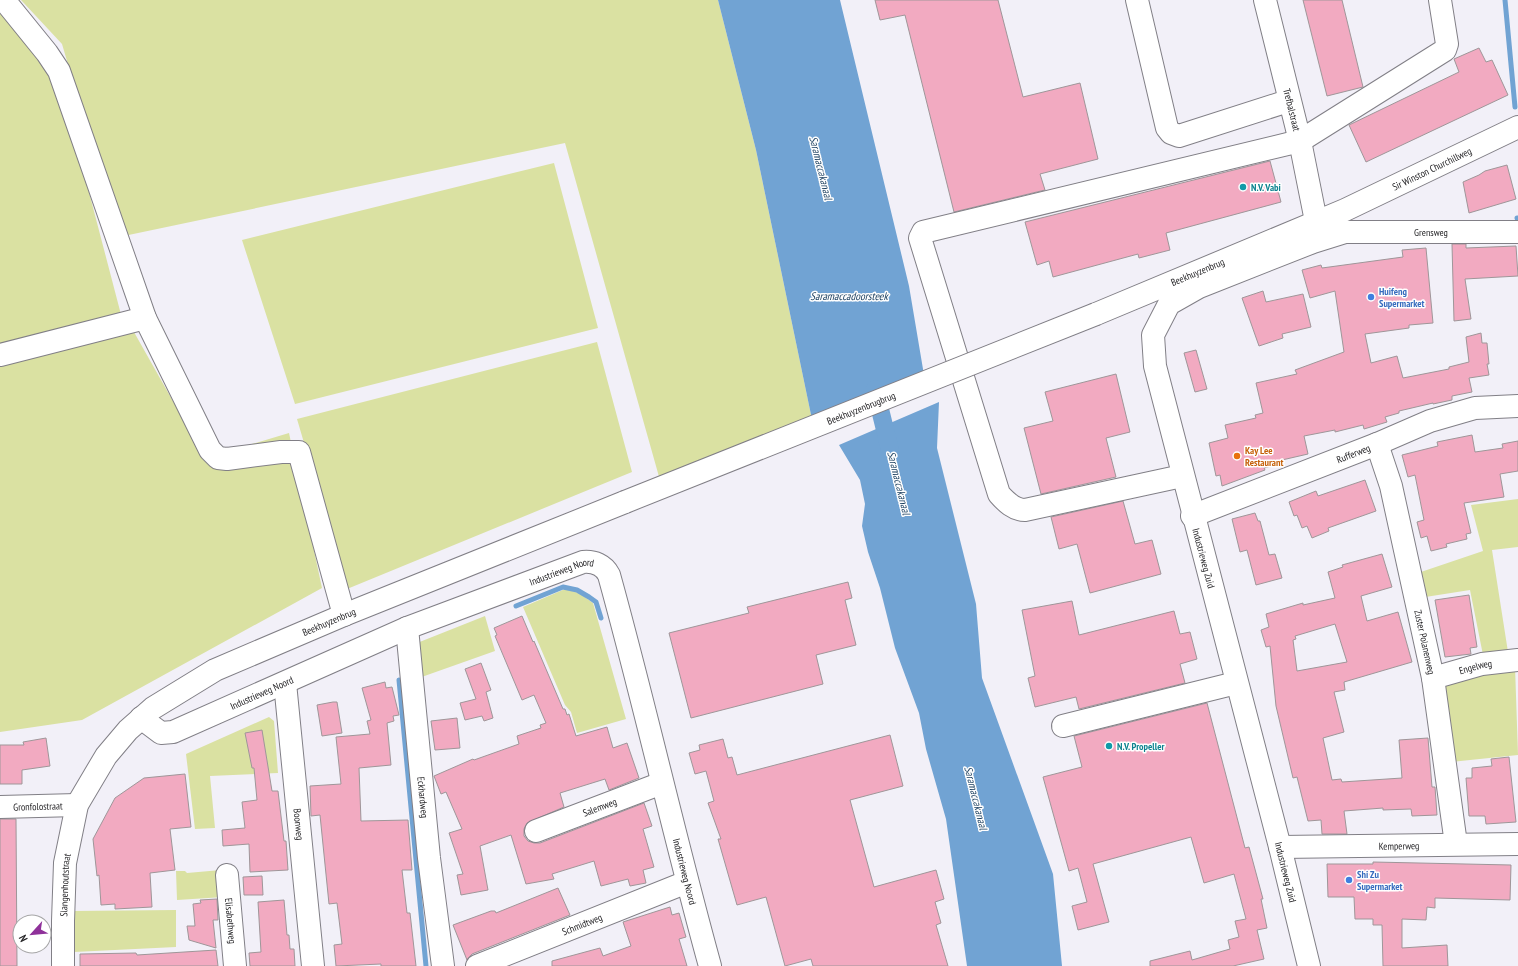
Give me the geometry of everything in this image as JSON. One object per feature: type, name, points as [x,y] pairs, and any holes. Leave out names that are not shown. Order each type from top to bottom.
[{"type":"street","points":[[4,0],[47,53],[59,71],[145,318],[213,455],[227,459],[280,452],[299,452],[344,615]]},
{"type":"street","points":[[1137,0],[1167,128],[1171,133],[1179,136],[1288,101]]},
{"type":"street","name":"Trefbalstraat","points":[[1265,0],[1288,101],[1300,141],[1309,231]]},
{"type":"street","points":[[1182,476],[1025,510],[1015,508],[1006,501],[1000,494],[920,235],[923,232],[1300,141],[1445,50],[1447,44],[1440,0]]},
{"type":"street","name":"Sir Winston Churchillweg","points":[[1309,231],[1345,210],[1518,127]]},
{"type":"street","points":[[1345,210],[1345,232]]},
{"type":"street","name":"Grensweg","points":[[1309,231],[1518,232]]},
{"type":"street","name":"Beekhuyzenbrug","points":[[1096,314],[1309,231]]},
{"type":"street","name":"Industrieweg Zuid","points":[[1309,231],[1199,287],[1169,304],[1153,334],[1155,366],[1182,476],[1280,847],[1309,966]]},
{"type":"street","name":"Beekhuyzenbrugbrug","points":[[626,502],[1096,314]]},
{"type":"street","points":[[0,355],[145,318]]},
{"type":"street","name":"Rufferweg","points":[[1192,516],[1451,414],[1475,408],[1518,406]]},
{"type":"street","name":"Zuster Polanenweg","points":[[1377,444],[1391,486],[1433,678],[1456,844]]},
{"type":"street","name":"Beekhuyzenbrug","points":[[77,805],[106,756],[128,730],[153,708],[215,670],[344,615],[626,502]]},
{"type":"street","name":"Industrieweg Noord","points":[[141,718],[161,733],[173,732],[407,628],[583,562],[594,563],[601,566],[609,575],[630,652],[687,882],[710,966]]},
{"type":"street","name":"Eckhardweg","points":[[407,628],[429,858],[443,966]]},
{"type":"street","name":"Engelweg","points":[[1433,678],[1482,664],[1518,660]]},
{"type":"street","points":[[1063,726],[1236,682]]},
{"type":"street","name":"Boonweg","points":[[285,683],[313,966]]},
{"type":"street","name":"Salemweg","points":[[536,831],[662,783]]},
{"type":"street","name":"Gronfolostraat","points":[[0,807],[77,805]]},
{"type":"street","name":"Slangenhoutstraat","points":[[63,966],[65,863],[77,805]]},
{"type":"street","name":"Kemperweg","points":[[1280,847],[1518,844]]},
{"type":"street","name":"Elisabethweg","points":[[228,875],[235,966]]},
{"type":"street","name":"Schmidtweg","points":[[477,966],[687,882]]},
{"type":"green space","points":[[0,0],[51,47],[124,326],[130,325],[205,458],[289,433],[322,588],[82,720],[0,732]]},
{"type":"green space","points":[[21,0],[718,0],[756,150],[815,434],[665,498],[565,143],[119,237],[62,44]]},
{"type":"green space","points":[[554,163],[598,328],[295,404],[242,240]]},
{"type":"green space","points":[[597,342],[632,472],[347,589],[297,419]]},
{"type":"green space","points":[[1518,499],[1518,547],[1492,550],[1508,652],[1483,655],[1470,590],[1419,598],[1415,574],[1483,551],[1471,505]]},
{"type":"green space","points":[[565,589],[579,593],[593,603],[626,719],[577,733],[571,712],[565,705],[523,607]]},
{"type":"green space","points":[[485,616],[495,651],[416,679],[412,645]]},
{"type":"green space","points":[[1515,666],[1518,755],[1451,762],[1442,684]]},
{"type":"green space","points":[[269,717],[274,721],[278,773],[210,776],[215,828],[195,829],[186,754]]},
{"type":"green space","points":[[221,870],[224,897],[177,900],[176,871],[185,871],[187,873]]},
{"type":"green space","points":[[176,910],[176,947],[74,952],[72,911]]},
{"type":"water","name":"Saramaccadoorsteek","points":[[718,0],[840,0],[909,286],[924,375],[815,434],[756,150]]},
{"type":"water","points":[[939,402],[937,448],[976,604],[982,678],[1053,874],[1062,966],[967,966],[946,819],[926,749],[919,713],[895,648],[880,588],[868,552],[862,526],[865,504],[860,480],[839,445]]},
{"type":"building","points":[[875,0],[998,0],[1023,97],[1080,83],[1098,159],[1040,174],[1045,190],[954,212],[905,15],[880,20]]},
{"type":"building","points":[[1303,0],[1342,0],[1363,87],[1327,96]]},
{"type":"building","points":[[1479,48],[1486,62],[1492,60],[1508,95],[1366,162],[1349,125],[1459,72],[1454,59]]},
{"type":"building","points":[[1270,161],[1281,202],[1166,233],[1170,250],[1139,258],[1138,254],[1053,277],[1049,261],[1037,265],[1025,222]]},
{"type":"building","points":[[1507,165],[1516,199],[1469,213],[1463,182],[1485,171]]},
{"type":"building","points":[[1452,244],[1466,244],[1466,248],[1516,246],[1518,276],[1465,279],[1471,319],[1454,321]]},
{"type":"building","points":[[1426,248],[1433,323],[1409,325],[1409,328],[1365,334],[1371,363],[1397,356],[1403,378],[1449,369],[1449,367],[1469,362],[1466,337],[1481,333],[1482,343],[1487,343],[1489,364],[1487,364],[1489,375],[1469,378],[1472,392],[1452,396],[1452,400],[1399,411],[1399,413],[1385,417],[1387,422],[1364,429],[1363,425],[1335,432],[1335,430],[1304,436],[1308,454],[1282,460],[1283,464],[1264,468],[1265,470],[1222,486],[1220,475],[1216,476],[1209,443],[1228,438],[1225,425],[1256,418],[1255,415],[1263,413],[1256,383],[1297,374],[1295,370],[1344,352],[1335,291],[1310,298],[1302,270],[1321,265],[1322,268],[1403,257],[1402,250]]},
{"type":"building","points":[[1263,291],[1266,302],[1303,294],[1311,327],[1282,334],[1283,338],[1259,346],[1242,298]]},
{"type":"building","points":[[1196,350],[1207,389],[1195,392],[1184,353]]},
{"type":"building","points":[[1116,374],[1130,432],[1106,438],[1116,477],[1041,494],[1024,428],[1053,421],[1045,392]]},
{"type":"building","points":[[1472,435],[1475,452],[1503,448],[1502,444],[1518,441],[1518,471],[1500,474],[1504,497],[1464,503],[1471,533],[1466,534],[1467,539],[1446,544],[1447,547],[1431,551],[1427,536],[1421,538],[1417,522],[1424,520],[1415,475],[1408,477],[1402,455],[1438,446],[1437,442]]},
{"type":"building","points":[[1365,480],[1376,511],[1328,528],[1329,531],[1312,538],[1307,526],[1302,528],[1297,515],[1294,516],[1289,502],[1316,491],[1318,496]]},
{"type":"building","points":[[1123,501],[1135,544],[1152,540],[1161,574],[1090,593],[1077,544],[1059,549],[1051,517]]},
{"type":"building","points":[[1255,513],[1258,521],[1260,521],[1269,555],[1275,554],[1282,578],[1256,585],[1247,550],[1240,552],[1232,519]]},
{"type":"building","points":[[1382,554],[1392,587],[1361,596],[1367,621],[1398,612],[1412,662],[1344,682],[1345,690],[1334,692],[1344,732],[1323,738],[1332,780],[1341,779],[1342,782],[1402,778],[1399,740],[1428,738],[1432,787],[1435,787],[1437,815],[1412,816],[1411,809],[1383,810],[1383,808],[1344,811],[1347,834],[1322,834],[1321,820],[1308,821],[1297,777],[1293,778],[1276,706],[1270,646],[1266,647],[1261,630],[1269,627],[1266,614],[1303,603],[1303,605],[1335,598],[1328,572],[1343,567],[1342,565]],"holes":[[[1335,624],[1347,662],[1297,671],[1293,640],[1296,639],[1295,636]]]},
{"type":"building","points":[[848,582],[852,598],[845,600],[856,645],[816,655],[823,684],[691,718],[669,633],[749,613],[747,607]]},
{"type":"building","points":[[1469,595],[1477,647],[1470,648],[1471,654],[1445,657],[1435,600]]},
{"type":"building","points":[[1072,601],[1079,635],[1174,611],[1180,634],[1190,632],[1197,659],[1180,664],[1185,683],[1079,709],[1076,697],[1035,707],[1028,678],[1035,676],[1022,610]]},
{"type":"building","points":[[522,616],[563,709],[565,709],[567,715],[569,714],[576,736],[607,727],[613,748],[627,743],[639,778],[609,790],[605,779],[560,793],[564,807],[527,823],[524,829],[524,836],[528,841],[540,843],[644,803],[652,826],[643,829],[654,867],[643,870],[646,883],[630,886],[628,879],[601,886],[594,861],[552,874],[554,879],[526,884],[511,835],[480,846],[488,890],[461,895],[457,875],[463,874],[449,833],[462,829],[446,792],[441,794],[434,776],[473,759],[474,760],[519,744],[517,736],[541,728],[540,725],[546,723],[534,695],[522,700],[495,636],[497,635],[494,628]]},
{"type":"building","points":[[481,663],[491,690],[486,692],[493,718],[484,721],[482,716],[465,720],[460,703],[476,699],[465,669]]},
{"type":"building","points":[[385,682],[386,688],[392,687],[399,715],[393,716],[394,721],[387,723],[391,765],[359,768],[361,821],[408,820],[412,870],[402,870],[407,913],[410,913],[416,966],[381,966],[381,964],[336,966],[334,945],[342,944],[337,903],[329,904],[320,815],[311,816],[310,786],[341,784],[336,737],[370,734],[367,721],[371,720],[362,688]]},
{"type":"building","points":[[337,702],[342,733],[322,736],[317,705]]},
{"type":"building","points":[[1207,703],[1245,848],[1249,847],[1263,899],[1261,899],[1267,928],[1257,930],[1264,959],[1233,966],[1150,966],[1150,961],[1190,951],[1192,960],[1230,949],[1228,940],[1239,937],[1235,921],[1246,919],[1234,874],[1204,883],[1191,837],[1093,864],[1109,922],[1078,930],[1072,906],[1087,902],[1078,868],[1069,871],[1043,777],[1082,767],[1074,736]]},
{"type":"building","points":[[457,718],[460,748],[435,750],[431,721]]},
{"type":"building","points":[[262,730],[272,791],[278,791],[284,841],[286,841],[288,870],[250,872],[249,844],[223,846],[222,830],[245,828],[242,802],[257,800],[254,768],[252,768],[245,733]]},
{"type":"building","points":[[890,735],[903,786],[850,800],[874,887],[936,870],[944,899],[935,902],[941,923],[936,925],[948,966],[813,966],[811,959],[785,966],[766,897],[737,905],[718,839],[721,839],[708,803],[714,801],[706,771],[695,774],[689,753],[700,750],[699,745],[723,739],[728,758],[732,757],[737,775]]},
{"type":"building","points":[[46,738],[50,766],[22,770],[22,784],[0,784],[0,745],[24,745],[23,742]]},
{"type":"building","points":[[1509,757],[1516,822],[1486,824],[1485,816],[1469,816],[1466,778],[1472,778],[1472,768],[1492,766],[1491,759]]},
{"type":"building","points":[[185,774],[191,827],[170,829],[175,870],[150,873],[152,907],[115,909],[115,904],[101,905],[99,875],[97,876],[93,839],[115,798],[144,778]]},
{"type":"building","points":[[0,819],[16,819],[17,914],[12,914],[12,954],[17,954],[17,966],[0,966]]},
{"type":"building","points":[[1373,862],[1511,865],[1510,900],[1435,898],[1435,908],[1427,907],[1426,920],[1402,919],[1402,948],[1447,945],[1448,966],[1383,966],[1382,925],[1373,925],[1373,919],[1355,919],[1354,897],[1328,897],[1327,864],[1373,864]]},
{"type":"building","points":[[262,876],[263,895],[244,895],[243,877]]},
{"type":"building","points":[[558,888],[570,915],[472,954],[467,960],[453,925],[491,911],[495,911],[496,913]]},
{"type":"building","points":[[217,899],[218,920],[213,920],[216,948],[189,940],[187,926],[195,926],[193,904],[201,903],[200,900]]},
{"type":"building","points":[[284,900],[287,935],[289,935],[290,949],[294,949],[295,966],[250,966],[249,953],[261,952],[258,902]]},
{"type":"building","points":[[670,907],[672,915],[679,913],[686,937],[679,939],[687,966],[552,966],[552,961],[600,948],[603,956],[631,946],[623,922]]},
{"type":"building","points":[[216,950],[218,966],[80,966],[80,954],[136,953],[137,955]]},
{"type":"waterway","points":[[1505,0],[1515,107]]},
{"type":"waterway","name":"Saramaccakanaal","points":[[875,389],[890,450]]},
{"type":"waterway","points":[[516,606],[563,587],[577,590],[596,602],[601,618]]},
{"type":"waterway","points":[[399,680],[426,966]]},
{"type":"place","name":"N.V. Vabi","points":[[1243,187]]},
{"type":"place","name":"Huifeng Supermarket","points":[[1371,297]]},
{"type":"place","name":"Kay Lee Restaurant","points":[[1237,456]]},
{"type":"place","name":"N.V. Propeller","points":[[1109,746]]},
{"type":"place","name":"Shi Zu Supermarket","points":[[1349,880]]}]
